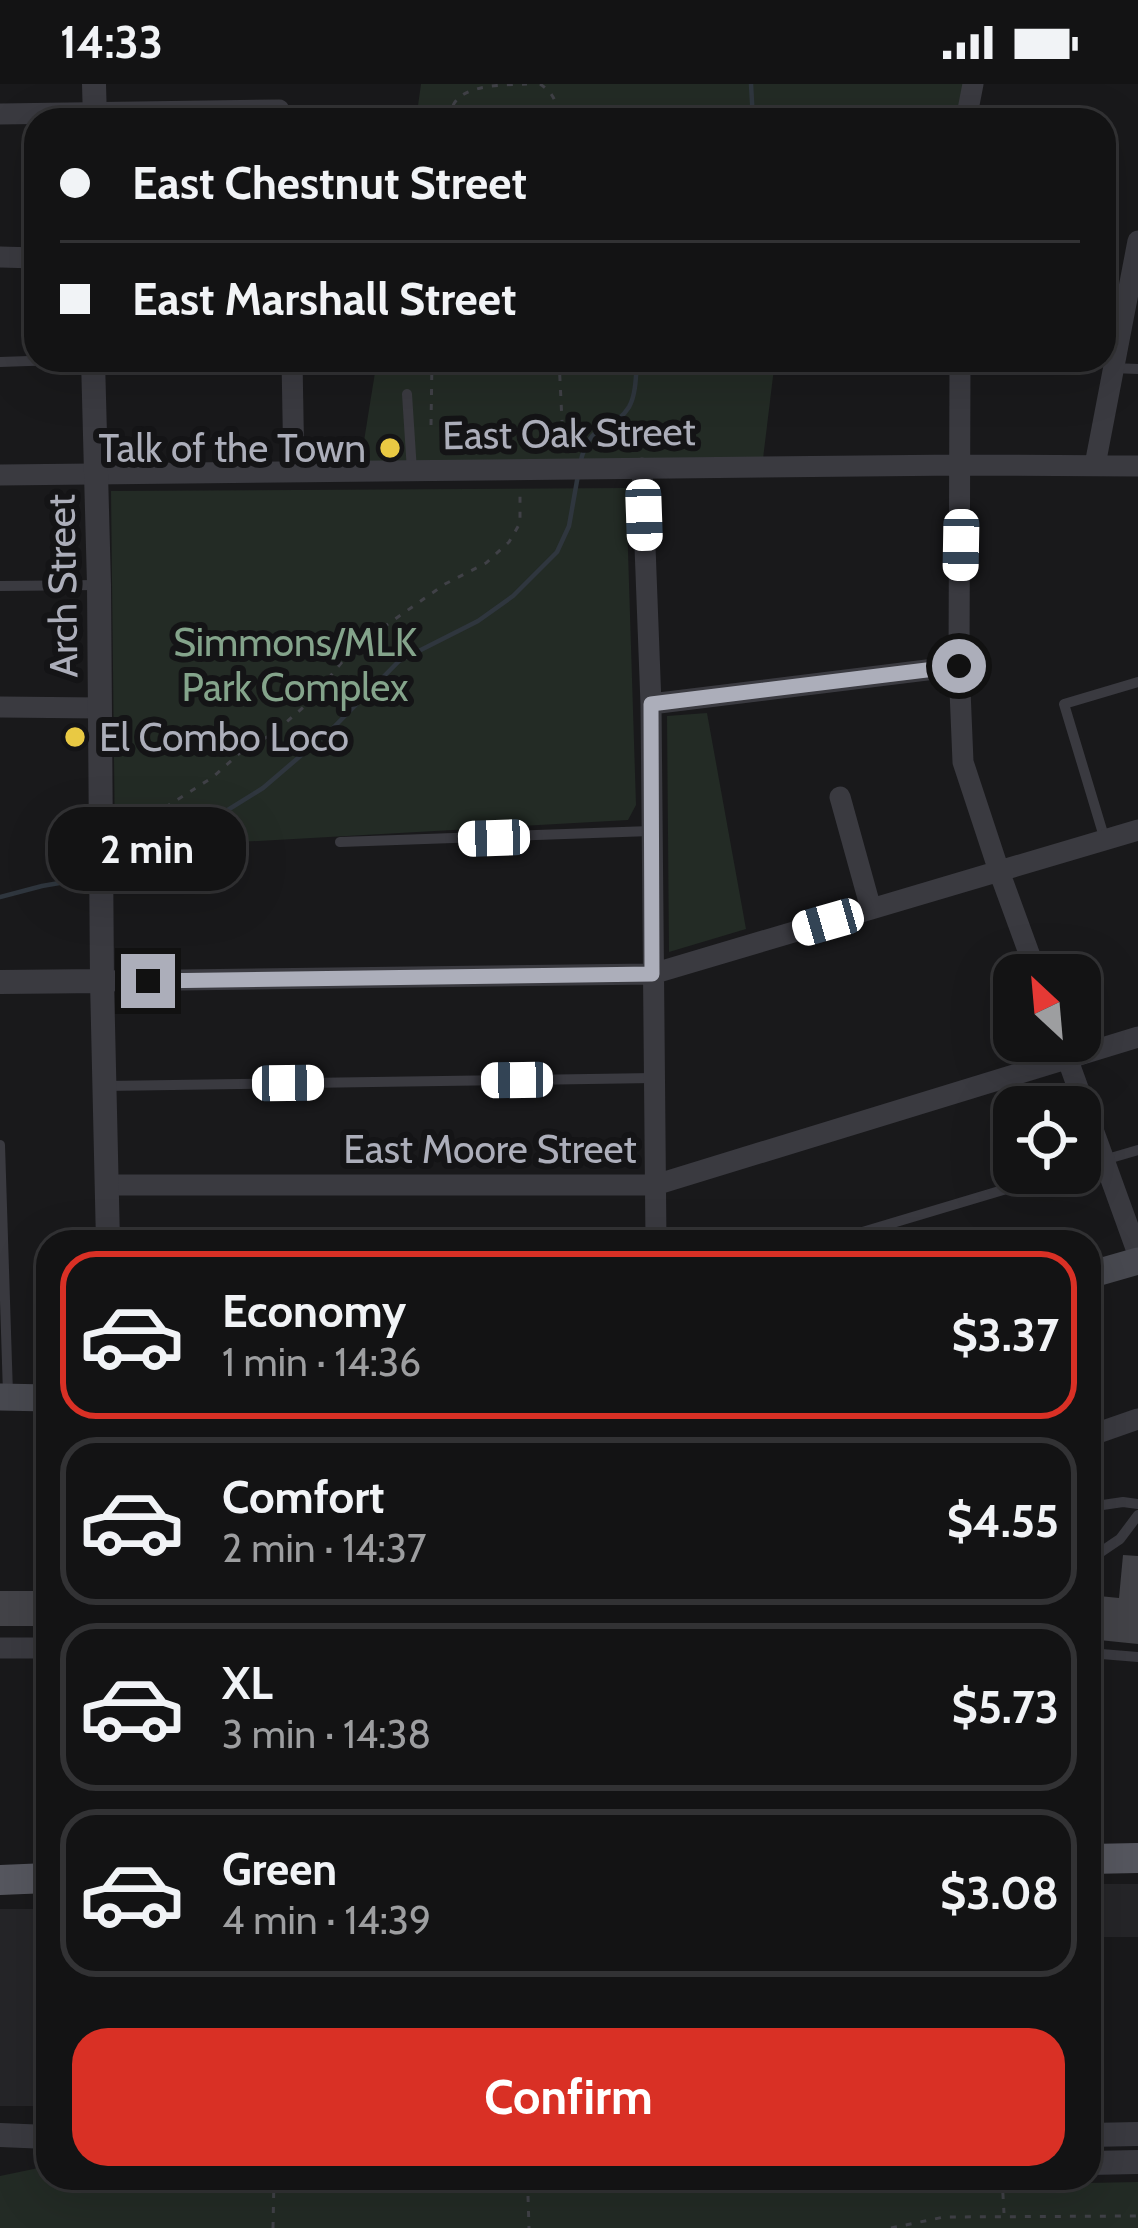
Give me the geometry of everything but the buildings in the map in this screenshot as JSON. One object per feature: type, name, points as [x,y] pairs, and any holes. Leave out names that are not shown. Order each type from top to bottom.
[{"type":"main road","points":[[1101,1271],[1138,1258]]},
{"type":"main road","points":[[4,1397],[36,1398]]},
{"type":"main road","points":[[1101,1859],[1138,1858]]},
{"type":"main road","points":[[0,1880],[36,1878]]},
{"type":"street","points":[[1116,353],[1138,241]]},
{"type":"street","name":"Arch Street","points":[[93,372],[108,1230]]},
{"type":"street","points":[[292,372],[294,472]]},
{"type":"street","points":[[960,372],[963,762],[1029,954]]},
{"type":"street","points":[[1095,465],[1112,372]]},
{"type":"street","name":"East Oak Street","points":[[0,475],[1138,466]]},
{"type":"street","points":[[642,468],[651,704],[656,1230]]},
{"type":"street","points":[[651,704],[959,666]]},
{"type":"street","points":[[0,707],[100,708]]},
{"type":"street","points":[[840,796],[872,909]]},
{"type":"street","points":[[0,982],[652,974],[1138,830]]},
{"type":"street","name":"East Moore Street","points":[[1101,1044],[1138,1037]]},
{"type":"street","name":"East Moore Street","points":[[107,1185],[655,1185],[1029,1062]]},
{"type":"street","points":[[1069,1062],[1138,1258]]},
{"type":"street","points":[[1101,1432],[1138,1419]]},
{"type":"street","points":[[0,1648],[36,1648]]},
{"type":"street","points":[[1101,2134],[1138,2134]]},
{"type":"street","points":[[0,2135],[36,2136]]},
{"type":"street","points":[[1101,2163],[1138,2162]]},
{"type":"lane","points":[[407,394],[412,471]]},
{"type":"lane","points":[[0,586],[99,585]]},
{"type":"lane","points":[[1105,840],[1064,704],[1138,682]]},
{"type":"lane","points":[[340,842],[651,831]]},
{"type":"lane","points":[[105,1086],[654,1078]]},
{"type":"lane","points":[[0,1145],[4,1397]]},
{"type":"lane","points":[[1101,1161],[1138,1150]]},
{"type":"lane","points":[[869,1230],[993,1193]]},
{"type":"lane","points":[[1101,1505],[1138,1504]]},
{"type":"lane","points":[[1101,1552],[1120,1539],[1138,1515]]},
{"type":"lane","points":[[1101,1654],[1138,1657]]},
{"type":"path","points":[[449,108],[455,97],[470,88],[527,84]]},
{"type":"path","points":[[540,84],[550,90],[557,108]]},
{"type":"path","points":[[431,425],[432,372]]},
{"type":"path","points":[[560,372],[562,421]]},
{"type":"path","points":[[102,821],[158,812],[214,777],[307,704],[368,638],[445,584],[486,563],[509,542],[520,523],[519,470]]},
{"type":"path","points":[[273,2228],[274,2190]]},
{"type":"path","points":[[1003,2190],[1004,2215]]},
{"type":"path","points":[[528,2196],[529,2228]]},
{"type":"path","points":[[891,2228],[944,2217],[1138,2216]]},
{"type":"shaded area","points":[[1101,1884],[1138,1884],[1138,1937],[1101,1937]]},
{"type":"shaded area","points":[[0,1909],[36,1909],[36,2106],[0,2106]]},
{"type":"green space","points":[[421,84],[975,84],[973,108],[418,108]]},
{"type":"green space","points":[[375,372],[774,372],[762,467],[359,472]]},
{"type":"green space","name":"Simmons/MLK Park Complex","points":[[626,488],[636,805],[628,820],[115,849],[111,491]]},
{"type":"green space","points":[[707,713],[746,929],[669,952],[667,716]]},
{"type":"green space","points":[[36,2168],[36,2190],[1101,2190],[1101,2183],[1138,2182],[1138,2228],[0,2228],[0,2176]]},
{"type":"waterway","points":[[751,84],[752,108]]},
{"type":"waterway","points":[[580,464],[590,439],[629,407],[636,372]]},
{"type":"waterway","points":[[111,874],[131,870],[263,788],[333,728],[399,661],[478,621],[513,596],[557,552],[569,526],[578,475]]},
{"type":"waterway","points":[[0,897],[94,877]]},
{"type":"place","name":"Talk of the Town","points":[[390,448]]},
{"type":"place","name":"El Combo Loco","points":[[75,737]]},
{"type":"route","points":[[148,981],[652,974],[651,704],[959,666]]}]
